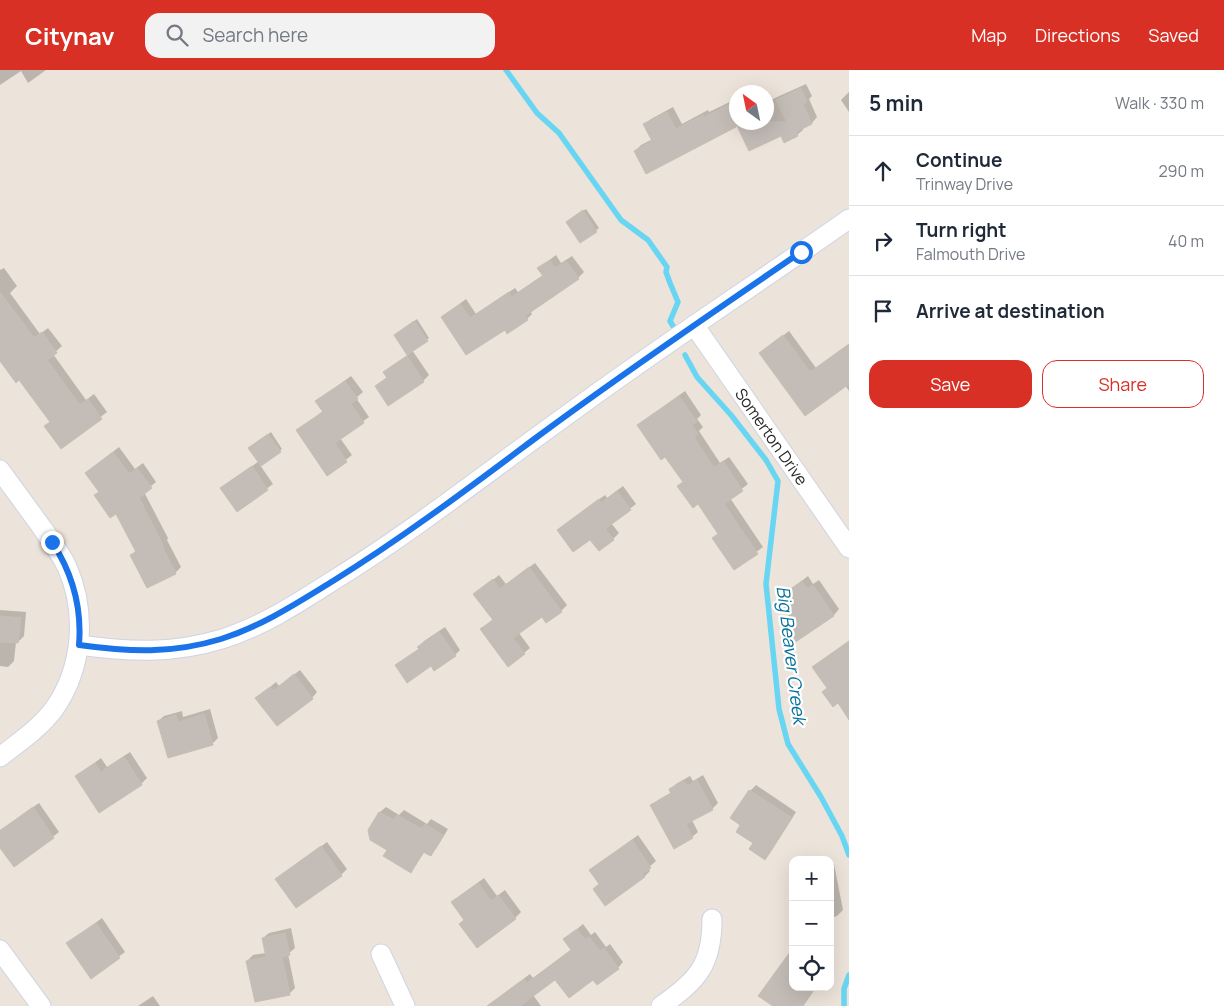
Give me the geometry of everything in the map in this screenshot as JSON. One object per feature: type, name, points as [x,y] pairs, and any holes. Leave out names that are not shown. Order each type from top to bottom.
[{"type":"street","points":[[79,645],[131,651],[173,650],[197,646],[223,638],[267,621],[406,534],[574,409],[849,219]]},
{"type":"street","name":"Somerton Drive","points":[[694,325],[849,548]]},
{"type":"street","points":[[0,470],[52,542],[67,567],[78,603],[80,624],[79,645],[75,664],[68,684],[53,710],[30,733],[0,756]]},
{"type":"street","points":[[661,1006],[697,977],[707,959],[712,938],[712,918]]},
{"type":"street","points":[[0,950],[41,1006]]},
{"type":"street","points":[[381,954],[405,1006]]},
{"type":"building","points":[[801,88],[807,102],[803,104],[812,124],[796,132],[798,136],[784,143],[781,136],[749,151],[739,130],[774,130],[774,122],[787,122],[776,100]]},
{"type":"building","points":[[729,104],[730,130],[646,174],[634,151],[652,141],[643,124],[667,112],[676,129],[703,115],[704,117]]},
{"type":"building","points":[[583,210],[597,232],[580,243],[566,222]]},
{"type":"building","points":[[550,260],[555,268],[566,261],[579,279],[525,316],[528,320],[507,334],[505,330],[466,355],[441,317],[460,304],[470,318],[509,292],[512,297],[543,276],[537,268]]},
{"type":"building","points":[[0,292],[34,338],[42,332],[57,353],[47,360],[80,405],[88,399],[102,419],[61,449],[44,426],[50,422],[19,380],[16,383],[0,361]]},
{"type":"building","points":[[414,321],[428,341],[407,355],[394,335]]},
{"type":"building","points":[[783,335],[810,372],[849,344],[849,384],[805,416],[759,353]]},
{"type":"building","points":[[407,356],[424,382],[388,406],[375,386],[387,378],[383,372]]},
{"type":"building","points":[[345,381],[358,399],[351,404],[364,423],[335,443],[347,462],[327,476],[296,430],[323,412],[315,401]]},
{"type":"building","points":[[679,396],[697,422],[692,425],[698,434],[694,437],[714,468],[723,461],[743,491],[724,504],[758,554],[734,570],[712,538],[718,534],[698,504],[693,508],[677,486],[683,482],[665,457],[661,460],[637,425]]},
{"type":"building","points":[[268,434],[281,452],[261,466],[248,448]]},
{"type":"building","points":[[113,452],[129,474],[137,468],[152,488],[139,498],[176,574],[147,588],[130,555],[136,552],[116,514],[110,518],[94,495],[99,492],[85,473]]},
{"type":"building","points":[[252,466],[268,490],[237,512],[220,488]]},
{"type":"building","points":[[617,491],[631,510],[605,529],[614,540],[599,551],[590,540],[573,552],[557,530],[599,499],[601,503]]},
{"type":"building","points":[[529,567],[562,612],[546,623],[542,617],[513,638],[525,654],[508,667],[480,629],[493,620],[473,594],[493,579],[500,589]]},
{"type":"building","points":[[802,581],[807,589],[813,585],[834,616],[794,643],[780,621],[790,615],[778,598]]},
{"type":"building","points":[[0,616],[21,618],[18,643],[0,642]]},
{"type":"building","points":[[439,632],[456,656],[434,671],[431,666],[407,683],[395,665],[419,649],[417,647]]},
{"type":"building","points":[[849,641],[849,720],[838,703],[833,707],[822,692],[827,688],[812,667]]},
{"type":"building","points":[[294,674],[313,699],[277,726],[255,698],[270,687],[273,691]]},
{"type":"building","points":[[204,714],[213,745],[168,758],[157,721],[176,715],[178,722]]},
{"type":"building","points":[[124,757],[142,785],[99,813],[75,776],[95,763],[101,772]]},
{"type":"building","points":[[697,780],[713,810],[686,824],[693,838],[674,849],[650,805],[671,794],[669,789],[684,781],[687,786]]},
{"type":"building","points":[[749,790],[792,818],[765,860],[749,849],[753,843],[736,832],[740,825],[730,818]]},
{"type":"building","points":[[33,807],[54,838],[14,867],[0,848],[0,831]]},
{"type":"building","points":[[379,812],[394,820],[397,815],[422,829],[425,824],[443,835],[431,856],[423,852],[411,873],[383,856],[387,850],[370,840],[368,830]]},
{"type":"building","points":[[632,840],[651,868],[642,874],[645,877],[605,906],[593,889],[599,884],[589,870]]},
{"type":"building","points":[[321,846],[342,876],[296,908],[275,879]]},
{"type":"building","points":[[478,883],[491,901],[498,895],[516,919],[477,948],[459,924],[464,920],[451,902]]},
{"type":"building","points":[[96,923],[120,958],[91,979],[66,943]]},
{"type":"building","points":[[577,929],[585,940],[589,937],[600,951],[604,948],[619,969],[597,985],[593,980],[569,998],[555,980],[520,1006],[487,1006],[524,979],[527,983],[571,950],[563,939]]},
{"type":"building","points":[[285,933],[290,955],[282,957],[290,995],[255,1002],[246,961],[266,957],[262,938]]},
{"type":"building","points":[[789,953],[789,991],[813,991],[803,1006],[773,1006],[758,996]]},
{"type":"waterway","name":"Big Beaver Creek","points":[[506,70],[537,113],[559,133],[621,220],[648,240],[667,267],[666,272],[678,302],[670,321],[673,326]]},
{"type":"waterway","name":"Big Beaver Creek","points":[[685,355],[697,377],[731,415],[766,460],[778,481],[766,584],[779,709],[788,744],[821,797],[842,836],[849,855]]},
{"type":"waterway","name":"Big Beaver Creek","points":[[844,1006],[844,989],[849,975]]},
{"type":"route","points":[[52,542],[67,567],[74,586],[80,624],[79,645],[149,652],[173,650],[197,646],[244,631],[292,607],[406,534],[574,409],[801,252]]}]
